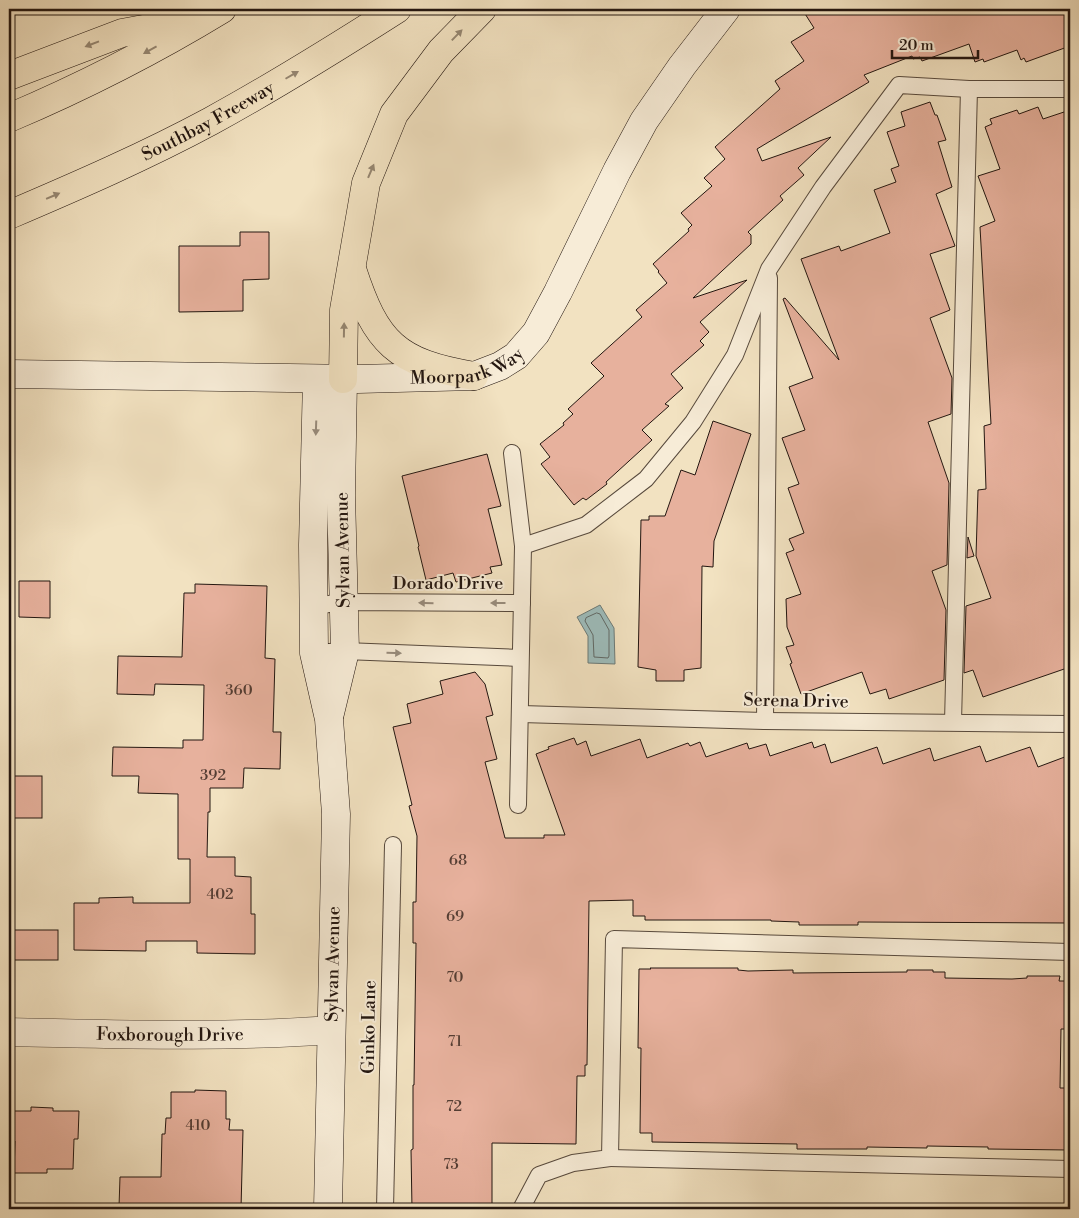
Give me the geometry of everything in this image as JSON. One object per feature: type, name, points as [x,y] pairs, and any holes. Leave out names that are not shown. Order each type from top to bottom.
[{"type":"highway","name":"Southbay Freeway","points":[[9,216],[98,177],[211,121],[320,58],[397,9]]},
{"type":"highway","points":[[330,379],[366,183],[394,114],[441,51],[482,9]]},
{"type":"highway","points":[[9,76],[122,33],[215,13]]},
{"type":"highway","points":[[9,118],[66,94],[129,62],[215,13]]},
{"type":"highway","points":[[351,267],[360,295],[373,321],[387,341],[400,352],[416,361],[442,371],[474,376]]},
{"type":"street","name":"Moorpark Way","points":[[9,374],[330,379],[474,376],[488,372],[516,356],[536,333],[617,171],[644,122],[682,66],[726,9]]},
{"type":"street","name":"Sylvan Avenue","points":[[329,719],[345,651],[342,495],[330,379]]},
{"type":"street","name":"Sylvan Avenue","points":[[328,1209],[336,814],[329,719],[314,653],[313,545],[330,379]]},
{"type":"street","name":"Foxborough Drive","points":[[9,1032],[125,1034],[283,1033],[331,1030]]},
{"type":"lane","points":[[523,546],[586,526],[646,479],[693,422],[736,355],[769,269],[823,187],[899,85],[969,89],[1070,89]]},
{"type":"lane","points":[[953,722],[969,89]]},
{"type":"lane","points":[[765,721],[769,269]]},
{"type":"lane","name":"Dorado Drive","points":[[314,606],[344,602],[522,603],[523,546],[512,453]]},
{"type":"lane","points":[[518,805],[522,603]]},
{"type":"lane","points":[[314,653],[345,651],[520,658]]},
{"type":"lane","name":"Serena Drive","points":[[520,714],[765,721],[1070,724]]},
{"type":"lane","name":"Ginko Lane","points":[[385,1209],[393,845]]},
{"type":"lane","points":[[610,1158],[614,939],[1070,952]]},
{"type":"lane","points":[[522,1209],[540,1175],[573,1163],[610,1158],[1070,1169]]},
{"type":"water","points":[[600,605],[614,628],[615,664],[588,663],[588,636],[577,617]]},
{"type":"building","points":[[802,9],[1070,9],[1070,46],[1026,62],[1024,58],[1021,60],[1017,50],[984,62],[983,59],[975,62],[969,44],[922,61],[920,57],[913,59],[912,56],[864,75],[869,82],[757,149],[762,161],[831,137],[798,168],[804,175],[780,196],[783,200],[748,232],[751,235],[751,244],[693,298],[747,280],[700,322],[709,332],[700,341],[704,345],[671,374],[683,388],[665,404],[669,406],[642,430],[652,440],[606,482],[607,484],[586,500],[583,498],[574,505],[541,464],[550,457],[540,444],[564,425],[563,423],[573,414],[568,409],[604,376],[591,363],[642,317],[636,310],[667,283],[653,264],[689,231],[688,229],[692,225],[681,213],[712,186],[704,178],[725,159],[715,147],[780,89],[775,81],[804,61],[791,42],[814,28]]},
{"type":"building","points":[[930,102],[946,140],[938,142],[952,187],[936,194],[955,246],[930,254],[950,310],[930,318],[952,378],[951,414],[928,422],[949,483],[947,565],[932,571],[946,610],[944,680],[889,699],[886,689],[870,694],[862,672],[801,694],[786,647],[794,645],[787,627],[786,599],[801,594],[786,553],[794,550],[789,539],[804,533],[788,488],[799,484],[782,438],[805,430],[789,387],[813,378],[783,299],[785,298],[839,360],[801,259],[839,246],[841,251],[890,233],[874,190],[896,182],[891,169],[899,166],[887,132],[905,126],[901,112]]},
{"type":"building","points":[[1038,107],[1043,119],[1070,110],[1070,667],[983,697],[973,670],[964,673],[966,606],[991,598],[976,556],[978,490],[986,489],[984,426],[991,424],[980,227],[995,221],[978,176],[1000,169],[985,127],[992,124],[990,119],[1017,110],[1019,114]]},
{"type":"building","points":[[240,232],[269,232],[269,279],[243,280],[243,311],[179,312],[179,246],[240,246]]},
{"type":"building","points":[[713,421],[751,434],[714,541],[713,567],[702,566],[701,668],[684,670],[684,681],[656,681],[656,670],[638,667],[641,520],[649,520],[649,516],[665,516],[681,470],[695,475]]},
{"type":"building","points":[[487,454],[501,506],[488,509],[502,565],[490,567],[492,573],[456,582],[453,573],[426,580],[402,476]]},
{"type":"building","points":[[968,537],[974,556],[967,558]]},
{"type":"building","points":[[19,581],[50,581],[50,618],[19,617]]},
{"type":"building","points":[[195,584],[267,586],[265,658],[275,659],[273,732],[281,732],[280,769],[244,768],[243,788],[210,788],[210,812],[208,812],[207,857],[235,857],[235,876],[251,877],[251,914],[255,914],[255,954],[197,953],[197,941],[146,941],[146,951],[74,950],[74,903],[99,903],[99,898],[133,897],[133,903],[190,903],[190,859],[178,859],[178,794],[138,793],[139,776],[112,776],[113,747],[183,748],[183,740],[203,740],[204,685],[155,684],[154,695],[117,694],[118,656],[182,657],[184,593],[195,593]]},
{"type":"building","points":[[475,672],[485,684],[493,715],[486,717],[497,759],[485,762],[505,838],[544,838],[544,835],[565,835],[536,754],[549,749],[548,747],[574,738],[577,745],[586,741],[591,756],[640,739],[647,758],[688,743],[690,746],[700,742],[706,757],[747,743],[749,749],[766,744],[770,756],[812,742],[814,748],[825,744],[831,763],[877,747],[883,764],[930,748],[934,761],[980,746],[986,762],[1030,747],[1038,767],[1070,755],[1070,923],[858,922],[858,925],[799,925],[799,922],[771,920],[645,920],[645,916],[633,916],[633,900],[589,901],[587,1065],[585,1065],[585,1076],[577,1076],[576,1144],[492,1143],[492,1209],[412,1209],[411,1150],[413,1149],[416,943],[413,943],[413,902],[416,902],[417,836],[409,806],[412,805],[393,727],[411,723],[407,704],[443,694],[440,681]]},
{"type":"building","points":[[9,776],[42,776],[42,818],[9,818]]},
{"type":"building","points":[[9,930],[58,930],[58,960],[9,960]]},
{"type":"building","points":[[738,968],[738,970],[748,971],[793,970],[793,973],[933,970],[933,972],[945,972],[945,978],[1012,979],[1027,978],[1027,976],[1060,976],[1059,981],[1070,981],[1070,1029],[1061,1029],[1060,1088],[1069,1088],[1068,1150],[927,1146],[927,1148],[797,1149],[797,1144],[652,1142],[652,1133],[640,1133],[641,1048],[638,1048],[639,969]]},
{"type":"building","points":[[195,1090],[226,1091],[226,1119],[230,1119],[229,1130],[243,1130],[241,1209],[119,1207],[120,1177],[161,1177],[162,1134],[165,1134],[166,1118],[171,1118],[171,1092],[195,1092]]},
{"type":"building","points":[[31,1107],[53,1108],[53,1111],[79,1111],[78,1139],[74,1139],[73,1169],[47,1169],[47,1173],[14,1173],[15,1141],[11,1141],[11,1111],[31,1111]]}]
